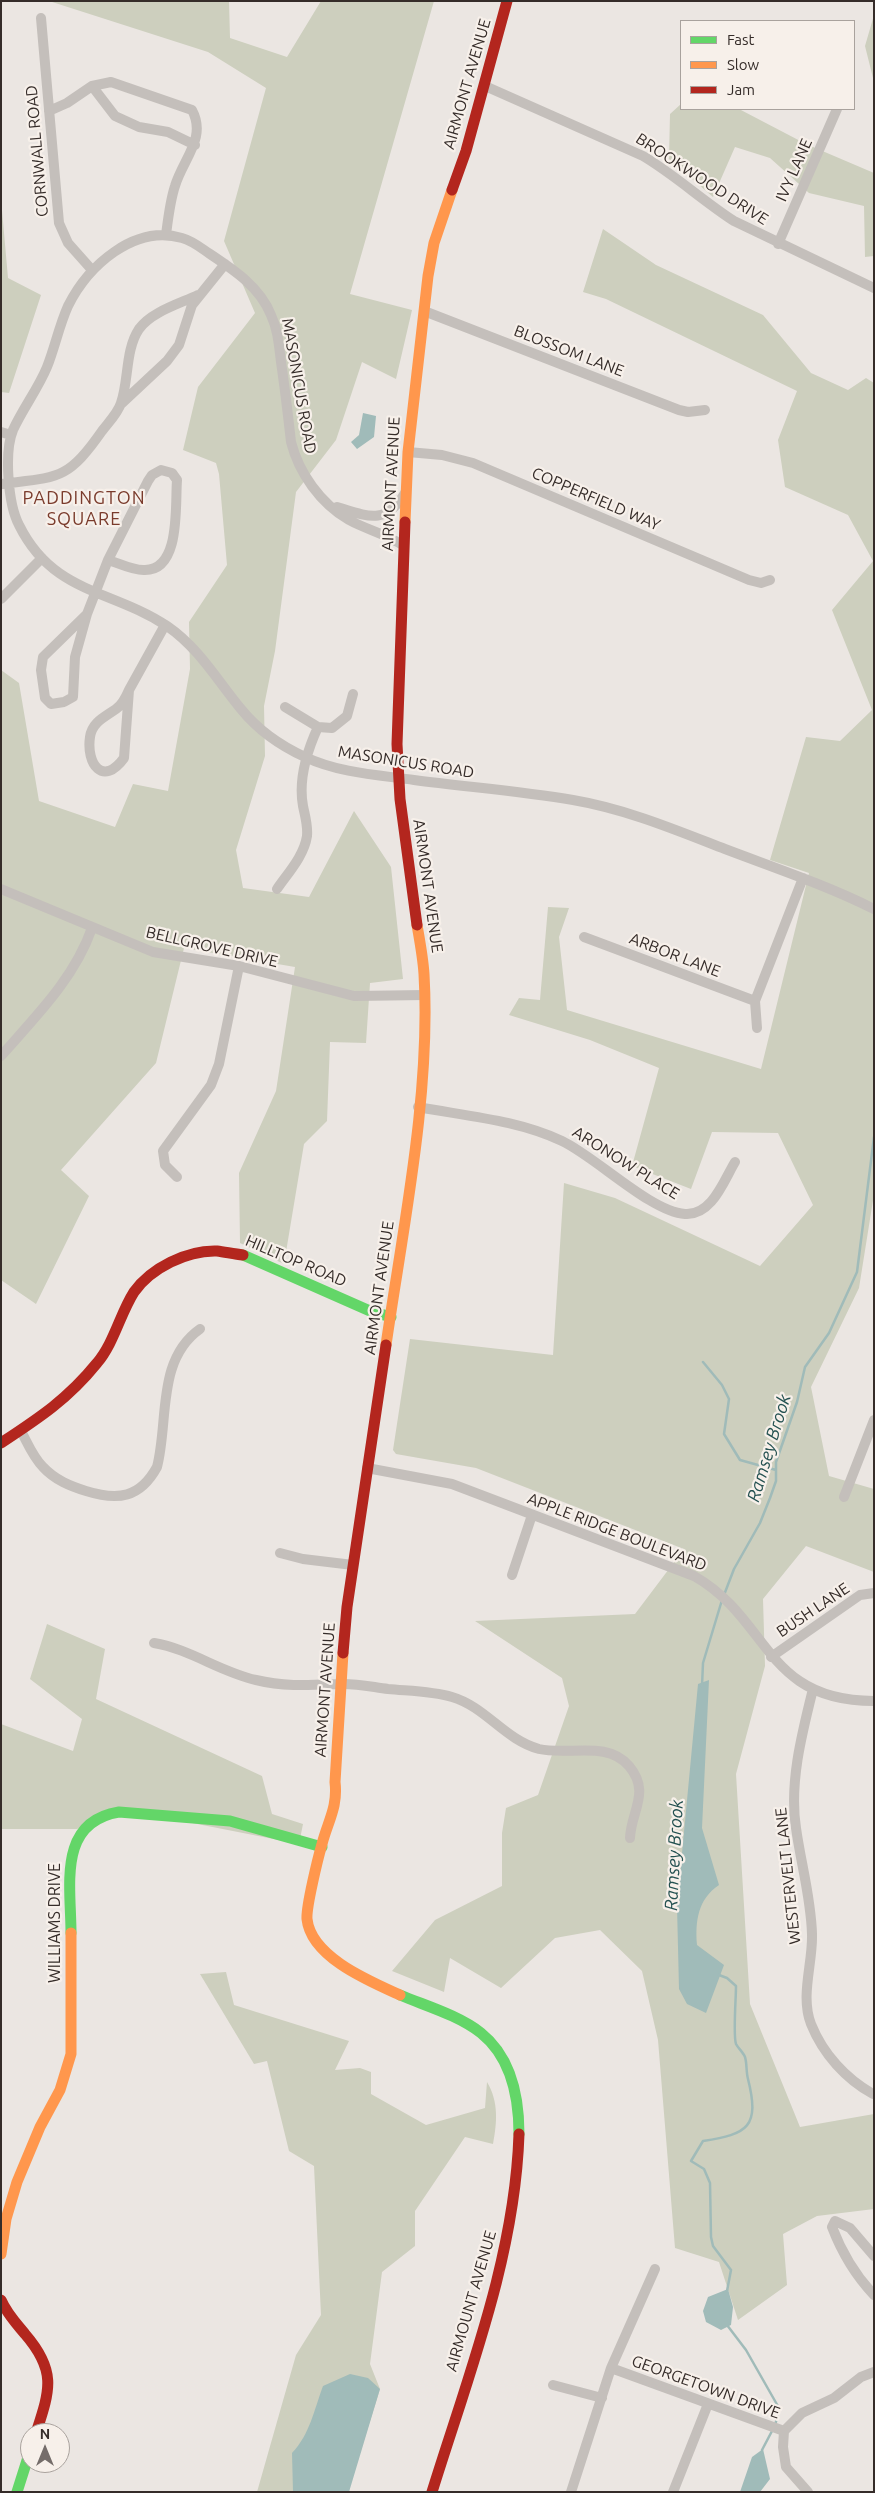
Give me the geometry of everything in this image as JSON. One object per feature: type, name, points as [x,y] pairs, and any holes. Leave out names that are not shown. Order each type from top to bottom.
[{"type":"street","name":"AIRMONT AVENUE","points":[[335,1782],[347,1607],[415,1146],[424,1050],[425,994],[398,778],[397,728],[408,452],[434,243],[462,164],[507,1]]},
{"type":"street","name":"CORNWALL ROAD","points":[[41,18],[59,223],[68,243],[92,270]]},
{"type":"street","points":[[49,111],[67,103],[92,86],[111,82],[192,110],[197,120],[195,145],[175,185],[166,235]]},
{"type":"street","points":[[92,86],[111,113],[121,119],[139,127],[168,132],[195,145]]},
{"type":"street","name":"BROOKWOOD DRIVE","points":[[485,86],[643,156],[662,167],[714,209],[778,244],[849,274],[874,288]]},
{"type":"street","name":"IVY LANE","points":[[778,244],[837,110]]},
{"type":"street","name":"MASONICUS ROAD","points":[[404,546],[388,536],[348,519],[313,487],[295,459],[291,442],[276,328],[271,315],[255,290],[225,264],[192,242],[166,235],[136,241],[102,260],[92,270],[81,283],[66,312],[48,367],[6,434],[6,483],[18,524],[42,558],[60,576],[130,607],[165,625],[200,655],[255,724],[272,738],[306,758],[348,770],[398,778],[550,796],[612,808],[803,878],[874,909]]},
{"type":"street","points":[[6,483],[43,480],[58,476],[84,457],[121,404],[171,356],[179,345],[185,322],[198,295],[225,264]]},
{"type":"street","points":[[121,404],[134,340],[139,330],[157,315],[198,295]]},
{"type":"street","name":"BLOSSOM LANE","points":[[424,312],[678,410],[688,412],[705,410]]},
{"type":"street","name":"COPPERFIELD WAY","points":[[408,452],[442,455],[473,463],[749,580],[761,583],[770,580]]},
{"type":"street","points":[[87,614],[43,657],[41,670],[45,698],[51,704],[64,702],[73,697],[75,657],[87,614],[108,560],[152,476],[161,470],[172,473],[177,480],[173,544],[168,558],[148,570],[139,570],[108,560]]},
{"type":"street","name":"MASONICUS ROAD","points":[[332,506],[364,516],[389,514],[397,508],[406,492]]},
{"type":"street","points":[[1,599],[42,558]]},
{"type":"street","points":[[129,690],[124,758],[118,766],[109,772],[103,772],[97,769],[90,758],[92,731],[105,715],[116,709],[123,702],[129,690],[165,625]]},
{"type":"street","points":[[285,707],[318,728],[332,728],[347,716],[353,694]]},
{"type":"street","points":[[277,889],[302,853],[307,836],[307,821],[303,805],[302,788],[306,758],[318,728]]},
{"type":"street","points":[[758,1028],[755,1001],[803,878]]},
{"type":"street","name":"BELLGROVE DRIVE","points":[[1,890],[153,952],[238,966],[354,996],[425,994]]},
{"type":"street","points":[[1,1056],[58,991],[75,966],[92,928]]},
{"type":"street","name":"ARBOR LANE","points":[[584,937],[755,1001]]},
{"type":"street","points":[[177,1177],[165,1165],[163,1152],[211,1086],[220,1064],[238,966]]},
{"type":"street","name":"ARONOW PLACE","points":[[418,1107],[529,1128],[551,1136],[578,1149],[655,1202],[685,1214],[694,1213],[706,1206],[716,1195],[735,1162]]},
{"type":"street","name":"HILLTOP ROAD","points":[[1,1443],[55,1407],[86,1378],[112,1339],[127,1304],[146,1279],[158,1269],[184,1256],[215,1250],[244,1254],[370,1311],[391,1317]]},
{"type":"street","points":[[21,1431],[33,1455],[42,1466],[62,1482],[105,1497],[116,1497],[136,1491],[151,1477],[157,1466],[166,1394],[178,1353],[191,1335],[200,1329]]},
{"type":"street","points":[[844,1497],[874,1420]]},
{"type":"street","name":"APPLE RIDGE BOULEVARD","points":[[367,1468],[452,1484],[694,1576],[709,1584],[732,1606],[771,1657],[794,1678],[813,1689],[841,1699],[874,1701]]},
{"type":"street","points":[[512,1575],[532,1515]]},
{"type":"street","points":[[280,1553],[303,1559],[353,1565]]},
{"type":"street","name":"BUSH LANE","points":[[771,1657],[860,1595],[874,1593]]},
{"type":"street","points":[[154,1643],[183,1650],[237,1674],[256,1680],[304,1686],[341,1684],[452,1697],[480,1710],[511,1736],[537,1748],[570,1752],[593,1750],[612,1754],[629,1766],[638,1783],[639,1804],[631,1826],[630,1838]]},
{"type":"street","name":"WESTERVELT LANE","points":[[813,1689],[804,1722],[794,1807],[811,1917],[812,1947],[807,2009],[812,2025],[839,2069],[854,2084],[873,2094]]},
{"type":"street","name":"AIRMOUNT AVENUE","points":[[335,1782],[337,1799],[322,1847],[307,1918],[309,1929],[319,1948],[328,1956],[384,1988],[453,2017],[480,2034],[503,2059],[512,2079],[518,2101],[518,2155],[508,2232],[498,2277],[432,2492]]},
{"type":"street","name":"WILLIAMS DRIVE","points":[[1,2254],[6,2219],[17,2182],[40,2127],[60,2090],[71,2054],[71,1861],[75,1841],[81,1832],[97,1817],[118,1812],[230,1821],[322,1847]]},
{"type":"street","points":[[874,2256],[850,2228],[844,2223],[836,2221],[832,2227],[840,2247],[857,2277],[874,2295]]},
{"type":"street","points":[[610,2368],[654,2269]]},
{"type":"street","points":[[1,2300],[11,2319],[42,2354],[50,2372],[50,2389],[39,2423]]},
{"type":"street","name":"GEORGETOWN DRIVE","points":[[571,2492],[610,2368],[784,2431]]},
{"type":"street","points":[[808,2492],[786,2467],[783,2447],[784,2431],[802,2413],[834,2398],[861,2377],[874,2372]]},
{"type":"street","points":[[553,2385],[602,2398]]},
{"type":"street","points":[[673,2492],[708,2404]]},
{"type":"street","points":[[17,2492],[23,2473]]},
{"type":"green space","points":[[49,1],[229,1],[230,38],[287,57],[321,1],[434,1],[350,294],[412,310],[396,379],[362,362],[336,440],[296,492],[275,651],[264,706],[265,756],[236,850],[243,888],[309,897],[354,811],[391,867],[403,979],[370,983],[366,1043],[330,1042],[327,1121],[304,1144],[284,1264],[240,1243],[239,1173],[276,1091],[295,967],[184,948],[156,1063],[61,1170],[89,1196],[36,1304],[1,1280],[1,670],[19,683],[39,801],[115,827],[133,784],[168,791],[190,669],[189,622],[227,565],[219,474],[216,463],[183,450],[198,387],[255,313],[224,241],[266,88],[208,52]]},
{"type":"green space","points":[[874,15],[874,82],[865,46]]},
{"type":"green space","points":[[680,105],[680,110],[741,110],[806,144],[874,173],[874,256],[865,257],[864,206],[809,193],[770,158],[735,147],[713,197],[669,159],[670,114]]},
{"type":"green space","points":[[1,199],[8,278],[41,295],[9,393],[1,392]]},
{"type":"green space","points":[[603,229],[656,265],[763,315],[811,373],[848,390],[866,378],[874,383],[874,1194],[859,1288],[811,1387],[829,1476],[874,1489],[874,1572],[806,1546],[763,1599],[765,1666],[736,1774],[750,2004],[800,2127],[874,2114],[874,2209],[817,2216],[783,2234],[787,2285],[738,2320],[719,2262],[675,2248],[658,2040],[642,1971],[600,1930],[555,1938],[501,1988],[450,1958],[444,1992],[392,1971],[435,1920],[502,1886],[502,1833],[506,1808],[538,1795],[569,1706],[562,1678],[475,1621],[635,1614],[684,1549],[476,1468],[396,1454],[393,1450],[410,1339],[553,1355],[564,1183],[615,1198],[760,1266],[813,1205],[778,1133],[712,1132],[691,1189],[632,1166],[659,1068],[590,1040],[509,1015],[519,998],[540,1000],[548,907],[569,908],[559,937],[567,1010],[761,1069],[809,873],[770,860],[806,737],[840,741],[872,710],[832,610],[873,561],[848,515],[785,487],[778,440],[797,391],[606,299],[583,292]]},
{"type":"green space","points":[[47,1624],[105,1649],[96,1699],[262,1776],[272,1814],[303,1824],[299,1844],[126,1810],[77,1829],[1,1829],[1,1724],[73,1751],[82,1719],[30,1679]]},
{"type":"green space","points":[[226,1972],[234,2005],[349,2041],[335,2070],[360,2068],[371,2072],[371,2094],[426,2125],[485,2108],[487,2082],[494,2097],[496,2120],[493,2144],[465,2137],[415,2211],[415,2246],[382,2272],[370,2364],[380,2389],[348,2492],[257,2492],[296,2355],[321,2315],[314,2166],[289,2151],[267,2061],[254,2064],[200,1974]]},
{"type":"water","points":[[363,413],[376,416],[374,437],[357,449],[351,442],[359,435]]},
{"type":"water","points":[[709,1680],[702,1828],[719,1885],[706,1897],[699,1911],[697,1945],[724,1965],[706,2013],[687,2004],[679,1989],[677,1906],[698,1684]]},
{"type":"water","points":[[728,2289],[733,2307],[731,2325],[721,2330],[706,2322],[703,2311],[708,2297]]},
{"type":"water","points":[[350,2374],[368,2378],[380,2389],[349,2492],[293,2492],[292,2453],[307,2430],[323,2386]]},
{"type":"water","points":[[763,2449],[770,2479],[760,2492],[740,2492],[752,2457]]},
{"type":"waterway","name":"Ramsey Brook","points":[[724,1595],[734,1569],[760,1523],[770,1498],[776,1481],[776,1462],[797,1402],[805,1367],[829,1333],[857,1272],[874,1137]]},
{"type":"waterway","points":[[703,1362],[722,1385],[729,1399],[724,1434],[740,1460],[776,1470]]},
{"type":"waterway","name":"Ramsey Brook","points":[[702,1686],[703,1663],[722,1600]]},
{"type":"waterway","name":"Ramsey Brook","points":[[719,1975],[727,1978],[736,1986],[735,2040],[746,2059],[751,2095],[751,2118],[740,2131],[731,2135],[703,2141],[691,2161],[704,2169],[710,2183],[711,2237],[713,2246],[731,2270],[727,2291]]},
{"type":"waterway","name":"Ramsey Brook","points":[[727,2325],[746,2350],[779,2408],[775,2426]]},
{"type":"waterway","name":"Ramsey Brook","points":[[762,2450],[772,2431]]},
{"type":"traffic: fast","points":[[243,1255],[370,1311],[391,1317]]},
{"type":"traffic: fast","points":[[71,1933],[70,1877],[72,1859],[77,1842],[85,1829],[99,1818],[119,1812],[230,1821],[322,1847]]},
{"type":"traffic: fast","points":[[400,1995],[462,2021],[481,2033],[491,2043],[500,2054],[511,2079],[515,2092],[519,2134]]},
{"type":"traffic: fast","points":[[17,2492],[23,2473]]},
{"type":"traffic: slow","points":[[405,522],[408,452],[428,276],[434,243],[452,190]]},
{"type":"traffic: slow","points":[[386,1345],[420,1113],[425,1019],[424,974],[417,925]]},
{"type":"traffic: slow","points":[[343,1653],[335,1799],[315,1871],[307,1919],[311,1933],[330,1956],[358,1975],[400,1995]]},
{"type":"traffic: slow","points":[[1,2254],[6,2219],[17,2182],[40,2127],[60,2090],[71,2054],[71,1933]]},
{"type":"traffic: jam","points":[[452,190],[466,151],[507,1]]},
{"type":"traffic: jam","points":[[405,522],[397,744],[400,799],[417,925]]},
{"type":"traffic: jam","points":[[1,1443],[64,1398],[86,1376],[108,1347],[134,1292],[150,1275],[182,1257],[206,1251],[243,1255]]},
{"type":"traffic: jam","points":[[343,1653],[347,1607],[386,1345]]},
{"type":"traffic: jam","points":[[432,2492],[474,2360],[499,2271],[509,2226],[516,2180],[519,2134]]},
{"type":"traffic: jam","points":[[1,2300],[9,2314],[35,2347],[46,2370],[48,2381],[47,2393],[39,2423]]},
{"type":"district","name":"PADDINGTON SQUARE","points":[[84,508]]}]
